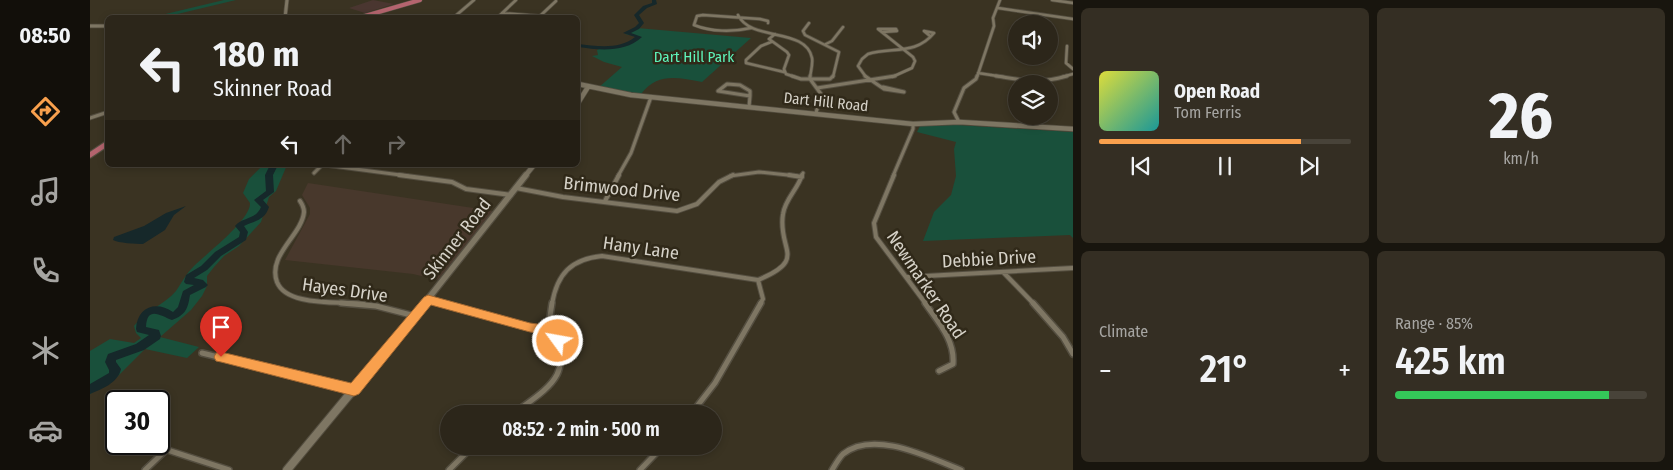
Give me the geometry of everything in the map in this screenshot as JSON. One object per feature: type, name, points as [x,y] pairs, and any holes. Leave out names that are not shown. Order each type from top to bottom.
[{"type":"main road","points":[[285,15],[287,0]]},
{"type":"main road","points":[[368,15],[420,0]]},
{"type":"main road","points":[[90,26],[105,26]]},
{"type":"main road","name":"Dart Hill Road","points":[[580,85],[651,97],[913,124],[959,122],[1073,129]]},
{"type":"main road","points":[[580,100],[588,87]]},
{"type":"main road","points":[[90,155],[105,145]]},
{"type":"main road","name":"Skinner Road","points":[[287,470],[428,300],[532,167]]},
{"type":"street","points":[[456,15],[474,0]]},
{"type":"street","points":[[502,13],[516,0]]},
{"type":"street","points":[[541,15],[556,0]]},
{"type":"street","points":[[959,122],[954,112],[964,88],[976,79],[994,26],[993,18],[1000,0]]},
{"type":"street","points":[[1052,0],[1073,3]]},
{"type":"street","points":[[998,8],[1073,19]]},
{"type":"street","points":[[502,13],[527,15]]},
{"type":"street","points":[[751,28],[735,31],[703,28],[694,25],[697,16],[700,15],[765,19],[768,23]]},
{"type":"street","points":[[738,16],[739,21],[751,28],[794,40],[808,49],[812,56],[810,79],[821,97],[816,113]]},
{"type":"street","points":[[806,37],[803,31],[809,23]]},
{"type":"street","points":[[826,44],[832,42],[843,27]]},
{"type":"street","points":[[817,88],[890,78],[912,68],[915,62],[913,57],[878,29],[892,28],[897,30],[882,32]]},
{"type":"street","points":[[771,42],[769,39],[775,34]]},
{"type":"street","points":[[883,87],[897,88],[904,92],[899,93],[883,87],[872,81],[861,72],[858,66],[861,58],[871,52],[905,50],[925,44],[930,36]]},
{"type":"street","points":[[784,72],[789,59],[788,51],[771,42],[761,46],[746,60],[746,62],[784,72],[793,77],[830,79],[833,77],[839,52],[826,44],[806,37],[794,40]]},
{"type":"street","points":[[1066,46],[1066,64],[1073,70]]},
{"type":"street","points":[[978,73],[1035,82],[1049,81],[1073,74]]},
{"type":"street","points":[[749,107],[750,96],[748,89],[737,84],[726,84],[718,91],[750,96]]},
{"type":"street","points":[[605,201],[631,153],[651,97]]},
{"type":"street","points":[[90,118],[105,113]]},
{"type":"street","name":"Newmarker Road","points":[[913,124],[913,129],[874,223],[876,237],[907,277],[951,342],[954,353],[953,364],[939,371]]},
{"type":"street","points":[[314,173],[321,167]]},
{"type":"street","points":[[338,167],[452,182],[466,189],[511,195]]},
{"type":"street","name":"Brimwood Drive","points":[[516,188],[563,197],[605,201],[662,210],[684,210],[701,203],[720,181],[736,174],[761,172],[802,175],[802,183],[788,201],[782,216],[789,254],[788,260],[777,272],[758,280]]},
{"type":"street","name":"Hayes Drive","points":[[300,201],[304,210],[302,218],[276,265],[274,276],[282,289],[297,299],[372,305],[415,316]]},
{"type":"street","name":"Hany Lane","points":[[548,330],[552,320],[554,296],[566,271],[579,259],[590,256],[758,280]]},
{"type":"street","name":"Debbie Drive","points":[[907,277],[1073,268]]},
{"type":"street","points":[[1003,272],[1037,307],[1073,351]]},
{"type":"street","points":[[699,405],[715,383],[763,299],[758,280]]},
{"type":"street","points":[[428,300],[530,328],[548,330],[558,341],[563,360],[561,369],[554,379],[524,405]]},
{"type":"street","points":[[202,352],[354,390]]},
{"type":"street","points":[[832,470],[840,456],[854,446],[870,443],[889,445],[961,470]]},
{"type":"street","points":[[170,451],[229,470]]},
{"type":"street","points":[[145,470],[161,455]]},
{"type":"street","points":[[449,470],[464,455]]},
{"type":"street","points":[[640,470],[654,455]]},
{"type":"shaded area","points":[[373,0],[394,4],[365,13],[349,8]]},
{"type":"shaded area","points":[[308,183],[493,211],[438,280],[413,274],[285,260],[310,214],[310,208],[302,195]]},
{"type":"shaded area","points":[[186,206],[174,215],[165,230],[143,244],[123,243],[113,240],[114,237],[144,226],[166,213]]},
{"type":"green space","points":[[224,0],[236,0],[173,15],[161,15]]},
{"type":"green space","name":"Dart Hill Park","points":[[637,28],[751,38],[702,82],[677,78],[661,79],[654,82],[641,94],[598,88],[622,67],[604,62],[592,56],[598,55],[597,50],[599,49],[628,45],[639,37],[625,34]]},
{"type":"green space","points":[[957,125],[1073,132],[1073,238],[1070,235],[923,241],[934,212],[951,195],[956,176],[954,149],[956,142],[917,132],[920,126]]},
{"type":"green space","points":[[261,167],[286,167],[276,191],[269,197],[261,222],[239,246],[224,256],[214,267],[207,276],[207,286],[202,296],[191,310],[160,337],[199,347],[187,358],[145,349],[116,378],[90,394],[90,351],[110,339],[134,343],[141,338],[136,333],[134,326],[138,321],[171,296],[191,269],[244,218],[250,203],[243,193],[249,179]]},
{"type":"waterway","points":[[580,46],[610,48],[633,42],[639,37],[626,33],[637,28],[642,23],[636,15],[645,7],[655,4],[654,0]]},
{"type":"waterway","points":[[90,389],[114,375],[115,369],[110,362],[112,357],[140,347],[156,336],[155,333],[141,329],[141,323],[146,314],[151,311],[161,310],[172,316],[180,312],[186,293],[203,285],[200,282],[189,282],[189,277],[204,268],[218,254],[243,238],[244,232],[239,226],[256,219],[264,212],[265,207],[258,200],[270,192],[269,175],[273,167]]},
{"type":"route","points":[[221,357],[354,390],[428,300],[530,328],[548,330],[558,341]]}]
